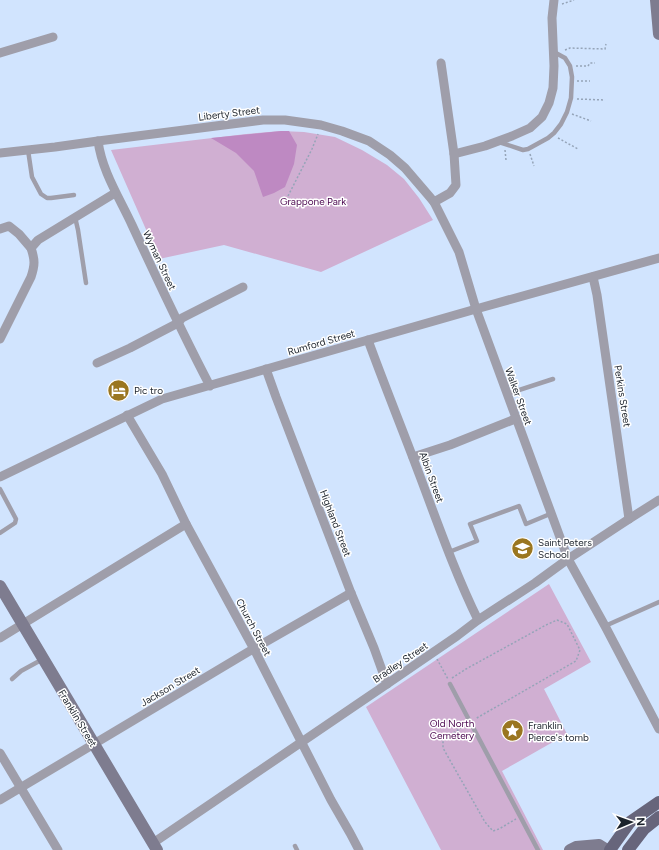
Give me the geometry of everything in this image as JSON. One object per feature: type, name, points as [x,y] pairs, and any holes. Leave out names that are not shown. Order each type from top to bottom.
[{"type":"main road","points":[[608,850],[630,822],[659,802]]},
{"type":"main road","points":[[628,850],[644,829],[659,817]]},
{"type":"street","points":[[656,0],[659,34]]},
{"type":"street","points":[[454,154],[502,143],[512,136],[530,128],[542,117],[549,103],[553,88],[556,53],[552,18],[553,4]]},
{"type":"street","points":[[0,52],[53,36]]},
{"type":"street","points":[[434,202],[450,193],[456,185],[454,154],[442,63]]},
{"type":"street","name":"Liberty Street","points":[[0,153],[263,120],[285,120],[321,125],[369,141],[390,155],[405,168],[434,202]]},
{"type":"street","name":"Wyman Street","points":[[98,141],[99,152],[115,192],[210,386]]},
{"type":"street","points":[[31,248],[38,240],[115,192]]},
{"type":"street","name":"Walker Street","points":[[434,202],[459,252],[476,309],[515,419],[568,560],[605,626],[659,729]]},
{"type":"street","points":[[0,229],[9,226],[19,234],[31,248],[34,256],[34,267],[31,277],[0,338]]},
{"type":"street","name":"Rumford Street","points":[[0,476],[162,399],[659,258]]},
{"type":"street","name":"Perkins Street","points":[[593,277],[597,295],[629,519]]},
{"type":"street","points":[[97,364],[178,323],[182,318],[243,287]]},
{"type":"street","name":"Albin Street","points":[[368,340],[449,552],[478,620]]},
{"type":"street","name":"Highland Street","points":[[266,369],[387,684]]},
{"type":"street","name":"Church Street","points":[[127,415],[162,474],[186,524],[254,649],[331,800],[359,850]]},
{"type":"street","points":[[412,457],[450,445],[515,419]]},
{"type":"street","name":"Bradley Street","points":[[155,847],[301,742],[434,652],[478,620],[659,500]]},
{"type":"street","points":[[0,638],[186,524]]},
{"type":"street","name":"Franklin Street","points":[[0,586],[155,847]]},
{"type":"street","name":"Jackson Street","points":[[0,800],[351,593]]},
{"type":"street","points":[[0,753],[55,849]]},
{"type":"street","points":[[570,850],[576,847],[599,846],[608,850]]},
{"type":"lane","points":[[502,143],[523,150],[528,149],[548,138],[561,124],[567,112],[571,98],[572,81],[570,66],[565,58],[556,53]]},
{"type":"lane","points":[[28,150],[32,177],[41,194],[47,198],[74,195]]},
{"type":"lane","points":[[75,217],[86,283]]},
{"type":"lane","points":[[507,394],[553,379]]},
{"type":"lane","points":[[0,490],[16,519],[15,523],[0,533]]},
{"type":"lane","points":[[449,552],[477,541],[470,524],[519,506],[526,524],[550,514]]},
{"type":"lane","points":[[605,626],[659,602]]},
{"type":"lane","points":[[12,679],[43,659]]},
{"type":"lane","points":[[450,684],[538,850]]},
{"type":"path","points":[[553,4],[574,0]]},
{"type":"path","points":[[556,53],[570,48],[605,49],[606,44]]},
{"type":"path","points":[[570,66],[588,66],[590,63],[595,62]]},
{"type":"path","points":[[572,81],[590,81]]},
{"type":"path","points":[[571,98],[580,100],[605,100]]},
{"type":"path","points":[[567,112],[591,121]]},
{"type":"path","points":[[288,196],[312,149],[321,125]]},
{"type":"path","points":[[553,134],[578,149]]},
{"type":"path","points":[[502,143],[506,160]]},
{"type":"path","points":[[528,149],[534,166]]},
{"type":"path","points":[[450,684],[452,678],[466,669],[557,620],[567,624],[574,636],[580,650],[576,661],[470,722],[443,740],[443,748],[485,822],[493,831],[500,829],[520,816]]},
{"type":"path","points":[[434,652],[450,684]]},
{"type":"green space","name":"Grappone Park","points":[[281,131],[304,132],[335,137],[362,150],[387,165],[404,179],[419,198],[433,220],[321,272],[224,245],[159,259],[111,150]]},
{"type":"green space","name":"Old North Cemetery","points":[[549,584],[591,662],[544,689],[567,734],[502,771],[543,850],[441,850],[366,707]]},
{"type":"shaded area","points":[[289,131],[297,145],[294,164],[285,187],[263,197],[254,171],[236,153],[211,138]]},
{"type":"place","name":"Pic tro","points":[[119,390]]},
{"type":"place","name":"Saint Peters School","points":[[523,548]]},
{"type":"place","name":"Franklin Pierce's tomb","points":[[512,731]]}]
